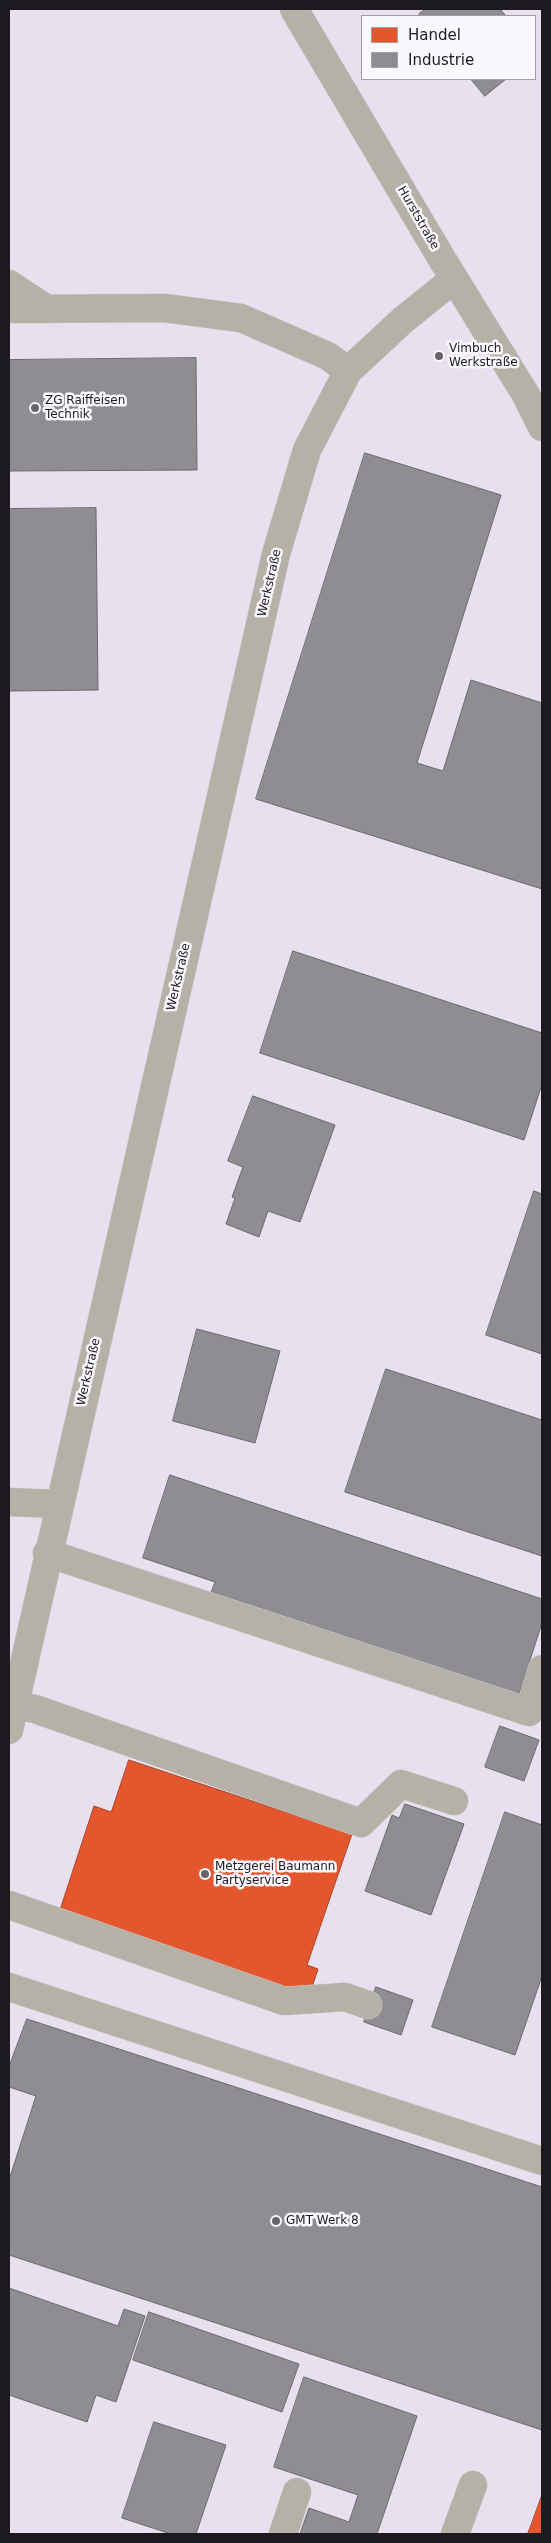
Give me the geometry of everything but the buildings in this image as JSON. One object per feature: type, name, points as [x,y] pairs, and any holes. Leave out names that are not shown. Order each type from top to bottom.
[{"type":"street","name":"Hurststraße","points":[[294,9],[454,279],[526,395],[542,427]]},
{"type":"street","name":"Werkstraße","points":[[13,1700],[276,554],[308,450],[348,371],[403,320],[454,279]]},
{"type":"street","points":[[9,284],[47,309]]},
{"type":"street","points":[[9,309],[164,308],[241,318],[328,356],[348,371]]},
{"type":"street","points":[[9,1502],[59,1504]]},
{"type":"street","points":[[47,1553],[529,1712],[542,1669]]},
{"type":"street","points":[[13,1700],[36,1710],[361,1823],[402,1784],[454,1801]]},
{"type":"street","points":[[9,1905],[284,2001],[345,1997],[368,2005]]},
{"type":"street","points":[[9,1987],[542,2161]]},
{"type":"street","points":[[455,2534],[473,2485]]},
{"type":"street","points":[[283,2534],[298,2492]]},
{"type":"shaded area","points":[[9,9],[542,9],[542,2534],[9,2534]]},
{"type":"place","name":"Vimbuch Werkstraße","points":[[439,356]]},
{"type":"place","name":"ZG Raiffeisen Technik","points":[[35,408]]},
{"type":"place","name":"Metzgerei Baumann Partyservice","points":[[205,1874]]},
{"type":"place","name":"GMT Werk 8","points":[[276,2221]]}]
